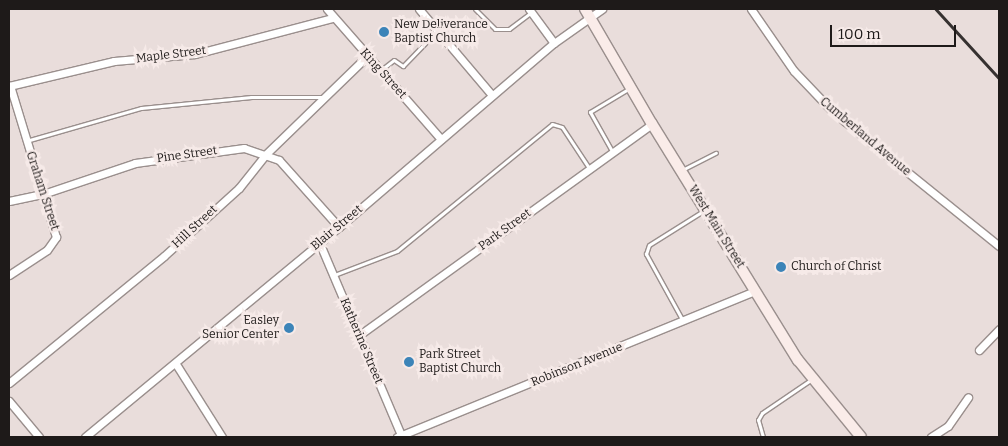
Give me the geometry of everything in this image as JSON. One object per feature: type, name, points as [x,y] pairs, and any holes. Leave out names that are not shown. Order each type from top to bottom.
[{"type":"main road","name":"West Main Street","points":[[585,9],[589,19],[652,124],[812,378],[861,437]]},
{"type":"street","name":"King Street","points":[[327,9],[332,18],[441,139]]},
{"type":"street","points":[[418,9],[492,95]]},
{"type":"street","points":[[589,19],[602,9]]},
{"type":"street","name":"Cumberland Avenue","points":[[751,9],[789,64],[833,112],[999,246]]},
{"type":"street","points":[[530,10],[554,42]]},
{"type":"street","name":"Maple Street","points":[[9,86],[114,61],[195,54],[332,18]]},
{"type":"street","name":"Blair Street","points":[[85,437],[320,244],[554,42],[589,19]]},
{"type":"street","name":"Hill Street","points":[[9,383],[164,256],[238,188],[266,154],[367,56]]},
{"type":"street","name":"Graham Street","points":[[9,86],[54,225],[54,243],[9,275]]},
{"type":"street","name":"Park Street","points":[[358,336],[652,124]]},
{"type":"street","name":"Pine Street","points":[[9,201],[43,194],[135,163],[178,155],[244,148],[279,160],[339,227]]},
{"type":"street","name":"Katherine Street","points":[[320,244],[400,436]]},
{"type":"street","name":"Robinson Avenue","points":[[400,436],[756,291]]},
{"type":"street","points":[[979,350],[999,328]]},
{"type":"street","points":[[176,364],[222,437]]},
{"type":"street","points":[[931,437],[948,426],[968,397]]},
{"type":"street","points":[[9,401],[39,437]]},
{"type":"lane","points":[[475,9],[495,29],[509,29],[530,10]]},
{"type":"lane","points":[[380,70],[394,60],[403,66],[425,43]]},
{"type":"lane","points":[[612,151],[590,112],[631,87]]},
{"type":"lane","points":[[26,142],[141,108],[280,95],[326,97]]},
{"type":"lane","points":[[333,275],[397,250],[552,124],[562,127],[589,168]]},
{"type":"lane","points":[[682,170],[716,153]]},
{"type":"lane","points":[[683,322],[646,254],[649,245],[705,210]]},
{"type":"lane","points":[[763,437],[758,420],[762,413],[812,378]]},
{"type":"railway","points":[[936,9],[999,78]]},
{"type":"place","name":"New Deliverance Baptist Church","points":[[384,32]]},
{"type":"place","name":"Church of Christ","points":[[781,267]]},
{"type":"place","name":"Easley Senior Center","points":[[289,328]]},
{"type":"place","name":"Park Street Baptist Church","points":[[409,362]]}]
